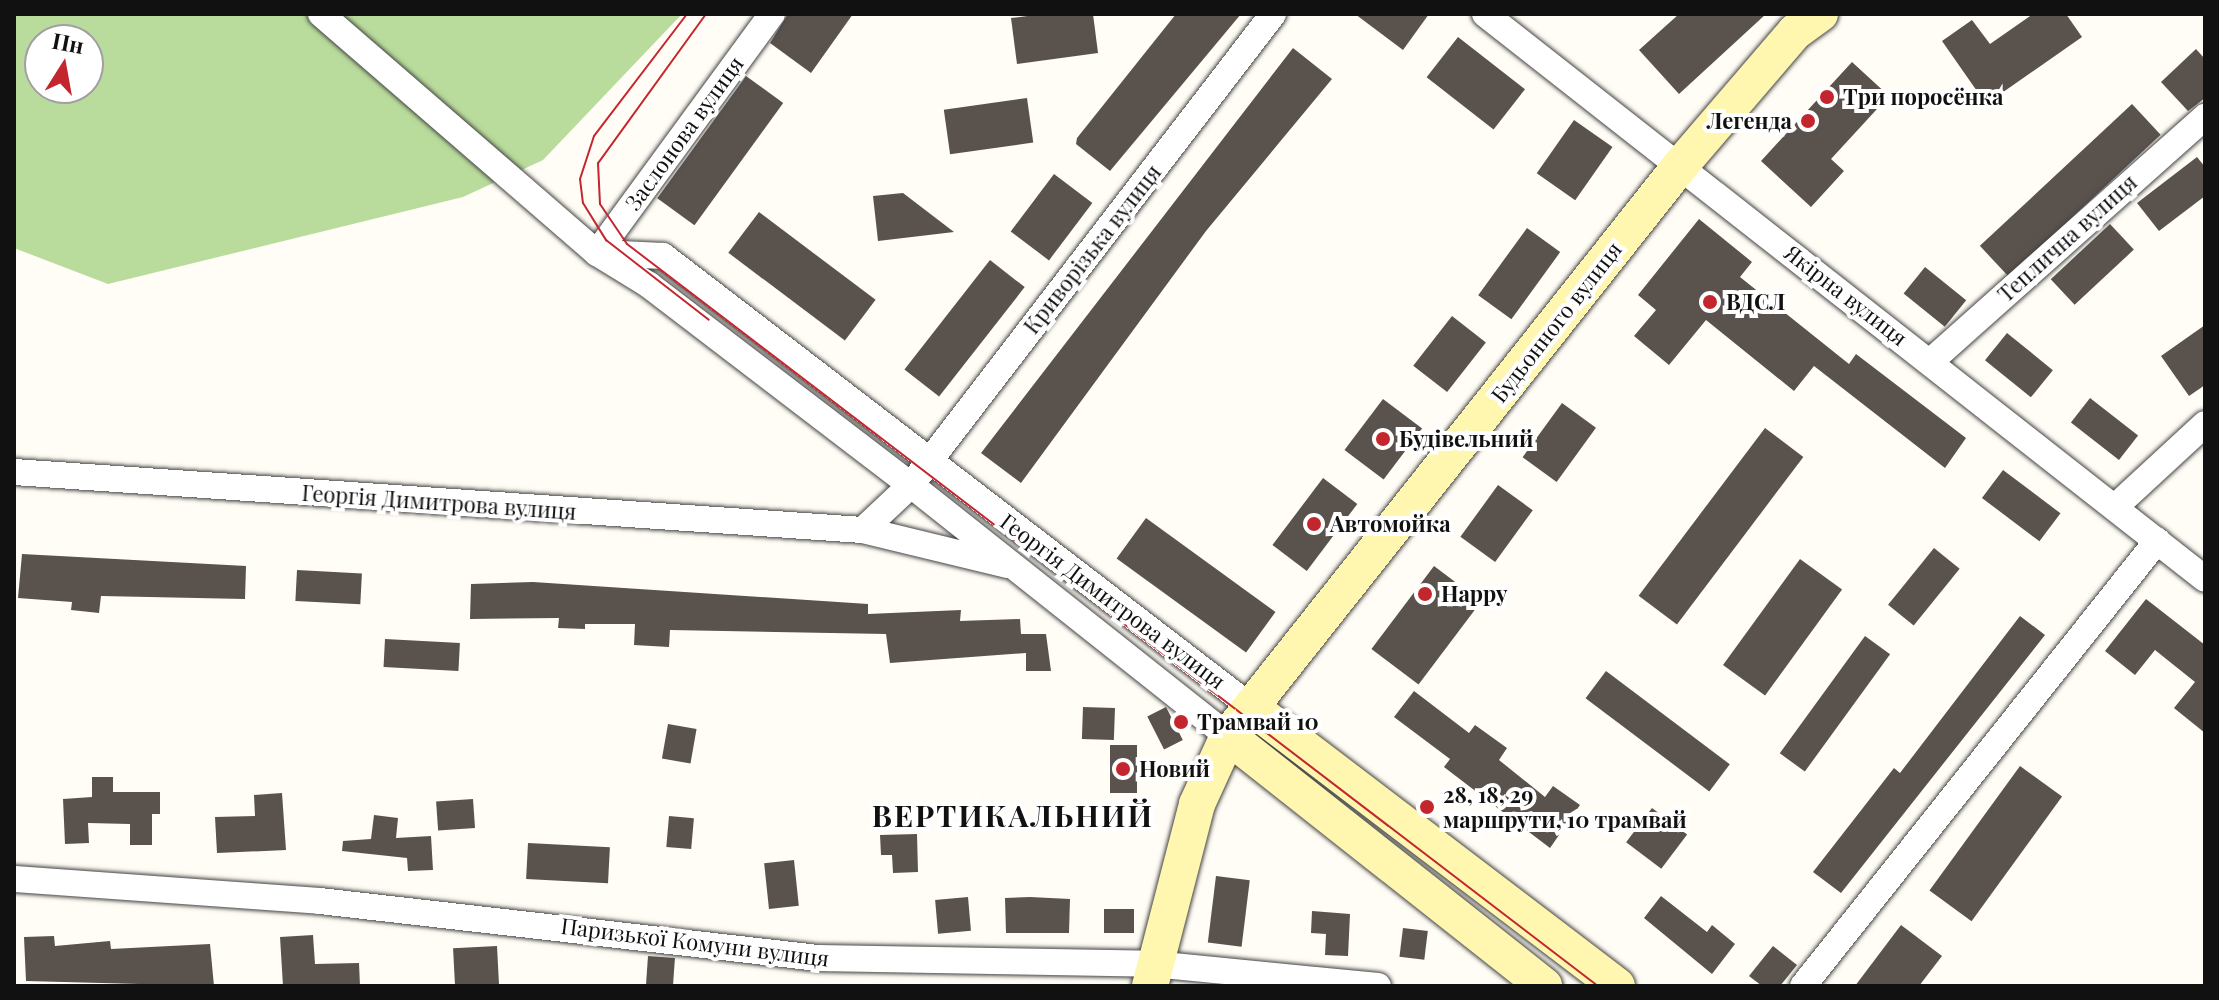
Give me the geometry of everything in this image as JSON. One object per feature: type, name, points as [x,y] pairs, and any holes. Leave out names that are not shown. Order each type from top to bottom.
[{"type":"main road","name":"Будьонного вулиця","points":[[1151,975],[1197,804],[1228,736],[1680,166],[1795,32],[1820,14]]},
{"type":"main road","name":"Георгія Димитрова вулиця","points":[[1251,707],[1617,986]]},
{"type":"main road","name":"Георгія Димитрова вулиця","points":[[1228,736],[1544,986]]},
{"type":"street","name":"Георгія Димитрова вулиця","points":[[321,14],[597,253],[649,285],[911,485],[1228,736]]},
{"type":"street","name":"Заслонова вулиця","points":[[597,253],[772,14]]},
{"type":"street","name":"Криворізька вулиця","points":[[911,485],[1273,14]]},
{"type":"street","name":"Якірна вулиця","points":[[1485,14],[2205,579]]},
{"type":"street","name":"Теплична вулиця","points":[[1931,361],[2205,117]]},
{"type":"street","name":"Георгія Димитрова вулиця","points":[[597,253],[663,256],[1251,707]]},
{"type":"street","points":[[2115,507],[2205,424]]},
{"type":"street","name":"Георгія Димитрова вулиця","points":[[14,472],[863,530],[1016,566]]},
{"type":"street","points":[[863,530],[911,485]]},
{"type":"street","points":[[1803,986],[2157,541]]},
{"type":"street","name":"Паризької Комуни вулиця","points":[[14,879],[320,901],[818,958],[1378,986]]},
{"type":"green space","points":[[14,14],[682,14],[543,160],[463,197],[108,284],[14,248]]},
{"type":"building","points":[[788,14],[853,14],[811,73],[770,43]]},
{"type":"building","points":[[1043,14],[1093,14],[1098,53],[1017,64],[1011,18]]},
{"type":"building","points":[[1176,14],[1241,14],[1110,171],[1076,144],[1077,138]]},
{"type":"building","points":[[1355,14],[1429,14],[1403,50]]},
{"type":"building","points":[[1679,14],[1766,14],[1679,94],[1639,50]]},
{"type":"building","points":[[2033,14],[2066,14],[2082,37],[1986,104],[1942,41],[1972,20],[1990,44]]},
{"type":"building","points":[[1458,37],[1525,89],[1494,130],[1427,77]]},
{"type":"building","points":[[1293,48],[1332,79],[1206,231],[1021,483],[981,453]]},
{"type":"building","points":[[2196,49],[2205,59],[2205,98],[2188,111],[2161,82]]},
{"type":"building","points":[[1852,62],[1889,96],[1831,159],[1844,171],[1811,207],[1761,161]]},
{"type":"building","points":[[746,76],[783,103],[694,225],[657,198]]},
{"type":"building","points":[[1027,98],[1033,143],[950,154],[944,110]]},
{"type":"building","points":[[2132,104],[2161,135],[2009,277],[1980,246]]},
{"type":"building","points":[[1574,120],[1613,147],[1575,200],[1537,173]]},
{"type":"building","points":[[2197,157],[2205,167],[2205,196],[2159,231],[2137,203]]},
{"type":"building","points":[[1054,174],[1092,203],[1049,260],[1011,232]]},
{"type":"building","points":[[903,193],[954,232],[878,241],[873,196]]},
{"type":"building","points":[[759,212],[876,300],[845,341],[728,253]]},
{"type":"building","name":"ВДСЛ","points":[[1699,219],[1752,262],[1740,277],[1849,364],[1856,354],[1966,438],[1945,468],[1814,366],[1794,391],[1706,320],[1669,365],[1634,336],[1656,310],[1638,295]]},
{"type":"building","points":[[2110,224],[2134,250],[2075,305],[2051,279]]},
{"type":"building","points":[[1527,228],[1560,252],[1511,319],[1478,295]]},
{"type":"building","points":[[990,260],[1025,287],[939,397],[904,370]]},
{"type":"building","points":[[1925,267],[1966,300],[1945,327],[1904,293]]},
{"type":"building","points":[[1452,316],[1486,342],[1447,392],[1413,366]]},
{"type":"building","points":[[2205,325],[2205,385],[2189,396],[2161,356]]},
{"type":"building","points":[[2007,333],[2053,370],[2031,397],[1985,360]]},
{"type":"building","points":[[2090,398],[2138,436],[2119,460],[2071,422]]},
{"type":"building","name":"Будівельний","points":[[1383,399],[1422,428],[1384,480],[1344,450]]},
{"type":"building","points":[[1562,403],[1596,428],[1557,482],[1523,457]]},
{"type":"building","points":[[1765,428],[1803,457],[1677,625],[1639,596]]},
{"type":"building","points":[[2003,470],[2061,513],[2039,541],[1982,498]]},
{"type":"building","name":"Автомойка","points":[[1323,478],[1357,504],[1307,571],[1272,545]]},
{"type":"building","points":[[1498,485],[1533,510],[1495,562],[1460,537]]},
{"type":"building","points":[[1146,518],[1275,612],[1246,652],[1117,558]]},
{"type":"building","points":[[1934,548],[1960,569],[1914,625],[1888,605]]},
{"type":"building","points":[[22,554],[246,566],[245,599],[101,596],[99,613],[71,610],[72,602],[18,598]]},
{"type":"building","points":[[1800,559],[1842,590],[1765,696],[1723,665]]},
{"type":"building","points":[[1434,566],[1481,602],[1419,685],[1371,649]]},
{"type":"building","points":[[297,570],[362,573],[360,604],[295,601]]},
{"type":"building","points":[[533,582],[868,604],[868,614],[961,610],[960,621],[1020,619],[1021,634],[1046,634],[1051,671],[1026,671],[1026,653],[890,663],[886,634],[670,630],[669,647],[634,645],[635,624],[585,624],[585,629],[558,628],[559,618],[470,619],[471,584]]},
{"type":"building","points":[[2146,599],[2205,645],[2205,733],[2174,708],[2195,682],[2155,650],[2135,675],[2105,651]]},
{"type":"building","points":[[2020,616],[2045,635],[1841,893],[1813,872],[1894,768],[1900,773]]},
{"type":"building","points":[[1865,636],[1890,654],[1805,772],[1780,753]]},
{"type":"building","points":[[385,639],[460,643],[458,671],[384,667]]},
{"type":"building","points":[[1606,671],[1730,764],[1709,791],[1586,698]]},
{"type":"building","points":[[1414,691],[1469,733],[1475,725],[1507,748],[1499,760],[1545,797],[1553,786],[1580,805],[1550,848],[1444,767],[1450,759],[1394,717]]},
{"type":"building","points":[[1083,707],[1115,708],[1114,740],[1082,739]]},
{"type":"building","points":[[1166,707],[1183,740],[1164,750],[1147,717]]},
{"type":"building","points":[[668,724],[697,729],[690,764],[662,758]]},
{"type":"building","name":"Новий","points":[[1110,745],[1137,745],[1137,793],[1110,793]]},
{"type":"building","points":[[2020,766],[2062,797],[1972,921],[1929,891]]},
{"type":"building","points":[[92,777],[113,777],[113,792],[160,792],[160,814],[152,814],[152,845],[130,845],[130,824],[88,823],[89,843],[65,844],[63,799],[92,797]]},
{"type":"building","points":[[282,793],[286,850],[217,853],[215,817],[255,816],[254,795]]},
{"type":"building","points":[[473,799],[475,828],[438,831],[436,802]]},
{"type":"building","points":[[1652,808],[1687,834],[1661,869],[1626,842]]},
{"type":"building","points":[[374,815],[398,818],[396,838],[431,836],[433,870],[408,871],[407,858],[342,851],[343,841],[371,839]]},
{"type":"building","points":[[669,816],[694,818],[691,849],[666,847]]},
{"type":"building","points":[[917,834],[918,872],[893,873],[892,855],[881,855],[880,835]]},
{"type":"building","points":[[528,843],[610,847],[608,883],[526,879]]},
{"type":"building","points":[[794,860],[799,906],[769,909],[764,863]]},
{"type":"building","points":[[1216,876],[1250,880],[1242,947],[1208,943]]},
{"type":"building","points":[[1661,896],[1707,932],[1712,925],[1735,944],[1712,974],[1644,918]]},
{"type":"building","points":[[968,897],[971,931],[938,934],[935,900]]},
{"type":"building","points":[[1005,898],[1070,899],[1069,933],[1006,933]]},
{"type":"building","points":[[1104,909],[1134,909],[1134,933],[1104,933]]},
{"type":"building","points":[[1312,911],[1350,914],[1348,956],[1325,955],[1326,934],[1311,933]]},
{"type":"building","points":[[1901,925],[1942,956],[1919,986],[1855,986]]},
{"type":"building","points":[[1403,928],[1428,931],[1424,960],[1399,957]]},
{"type":"building","points":[[313,935],[315,964],[359,963],[360,986],[283,986],[280,937]]},
{"type":"building","points":[[54,936],[55,946],[110,941],[111,949],[210,944],[214,986],[26,981],[24,937]]},
{"type":"building","points":[[497,946],[499,986],[455,986],[453,948]]},
{"type":"building","points":[[1773,946],[1797,965],[1780,986],[1762,986],[1749,976]]},
{"type":"building","points":[[648,956],[675,958],[673,986],[646,986]]},
{"type":"tram line","points":[[687,14],[594,136],[580,179],[583,203],[606,240],[709,320]]},
{"type":"tram line","points":[[706,14],[598,163],[600,204],[627,244],[1598,986]]},
{"type":"place","name":"Три поросёнка","points":[[1827,97]]},
{"type":"place","name":"Легенда","points":[[1808,121]]},
{"type":"place","name":"ВДСЛ","points":[[1710,302]]},
{"type":"place","name":"Будівельний","points":[[1383,439]]},
{"type":"place","name":"Автомойка","points":[[1314,524]]},
{"type":"place","name":"Happy","points":[[1425,594]]},
{"type":"place","name":"Трамвай 10","points":[[1181,722]]},
{"type":"place","name":"Новий","points":[[1123,769]]},
{"type":"place","name":"28, 18, 29 маршрути, 10 трамвай","points":[[1427,807]]},
{"type":"district","name":"ВЕРТИКАЛЬНИЙ","points":[[1013,815]]}]
